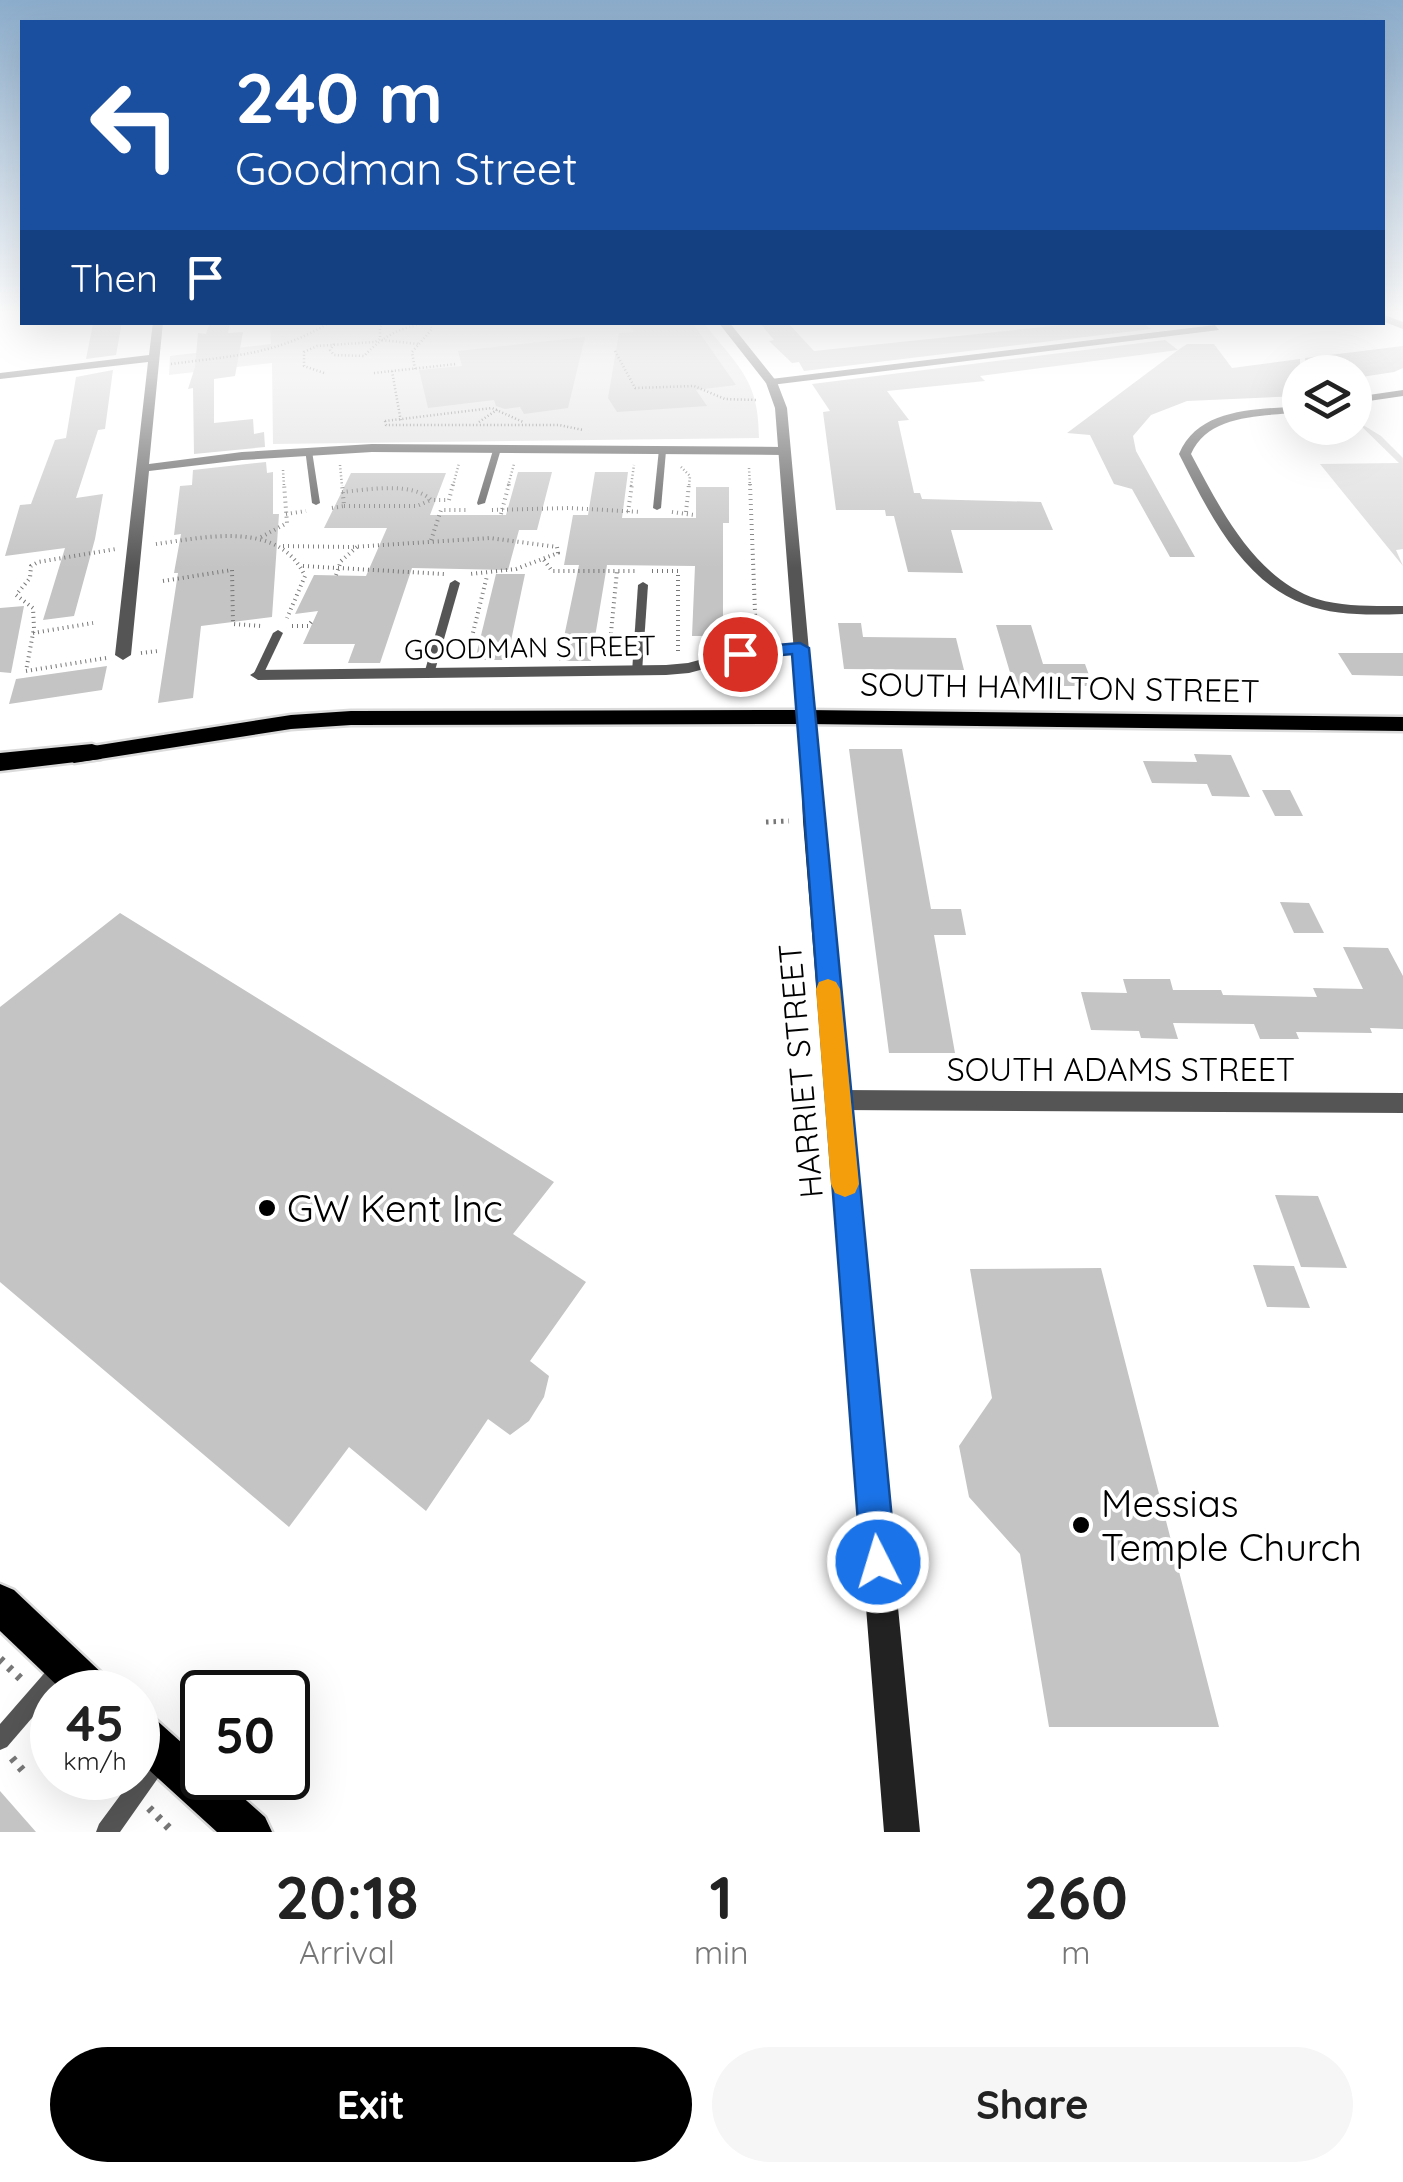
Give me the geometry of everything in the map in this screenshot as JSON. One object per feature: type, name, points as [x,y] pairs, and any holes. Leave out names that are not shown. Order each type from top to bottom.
[{"type":"highway","points":[[0,766],[92,753]]},
{"type":"main road","name":"SOUTH HAMILTON STREET","points":[[92,753],[291,722],[352,718],[807,717],[1403,724]]},
{"type":"main road","name":"HARRIET STREET","points":[[807,717],[812,821],[902,1832]]},
{"type":"main road","points":[[0,1604],[69,1670]]},
{"type":"main road","points":[[160,1752],[250,1832]]},
{"type":"street","points":[[123,656],[151,396]]},
{"type":"street","name":"HARRIET STREET","points":[[777,396],[781,408],[807,717]]},
{"type":"street","points":[[1282,412],[1200,428],[1188,440],[1185,454],[1252,562],[1275,583],[1322,604],[1353,610],[1403,610]]},
{"type":"street","points":[[144,468],[308,450],[784,451]]},
{"type":"street","name":"GOODMAN STREET","points":[[258,674],[637,672],[689,668],[740,654],[800,648]]},
{"type":"street","name":"SOUTH ADAMS STREET","points":[[838,1100],[1403,1103]]},
{"type":"lane","points":[[308,450],[316,503]]},
{"type":"lane","points":[[481,503],[497,450]]},
{"type":"lane","points":[[657,510],[662,450]]},
{"type":"lane","points":[[430,674],[455,582]]},
{"type":"lane","points":[[637,672],[643,585]]},
{"type":"lane","points":[[258,674],[278,633]]},
{"type":"lane","points":[[0,1740],[30,1717]]},
{"type":"lane","points":[[107,1832],[122,1800]]},
{"type":"path","points":[[396,396],[401,422]]},
{"type":"path","points":[[719,396],[761,400]]},
{"type":"path","points":[[401,422],[499,408],[527,425]]},
{"type":"path","points":[[476,424],[499,408]]},
{"type":"path","points":[[446,424],[458,412]]},
{"type":"path","points":[[401,422],[559,425],[586,431]]},
{"type":"path","points":[[445,510],[461,461]]},
{"type":"path","points":[[502,512],[515,461]]},
{"type":"path","points":[[260,538],[287,523],[282,462]]},
{"type":"path","points":[[628,512],[634,462]]},
{"type":"path","points":[[677,462],[690,476],[686,512]]},
{"type":"path","points":[[749,462],[756,644]]},
{"type":"path","points":[[342,492],[393,490],[425,494],[431,500]]},
{"type":"path","points":[[344,506],[417,506],[431,500],[448,500]]},
{"type":"path","points":[[431,540],[441,510],[570,508],[694,515]]},
{"type":"path","points":[[148,546],[260,538],[282,546],[357,547],[431,540],[530,541],[557,547],[558,553],[490,574],[337,572],[302,566],[282,546]]},
{"type":"path","points":[[337,572],[357,547]]},
{"type":"path","points":[[123,548],[65,556],[31,566],[30,578],[16,594],[32,604],[33,633],[26,671],[158,650]]},
{"type":"path","points":[[544,560],[552,570],[678,571],[675,646],[678,658],[686,657]]},
{"type":"path","points":[[302,566],[304,582],[284,626],[308,626],[312,622]]},
{"type":"path","points":[[162,580],[232,570],[233,624],[266,626]]},
{"type":"path","points":[[608,664],[616,571]]},
{"type":"path","points":[[465,664],[490,574]]},
{"type":"path","points":[[33,633],[92,624]]},
{"type":"path","points":[[766,822],[779,822]]},
{"type":"shaded area","points":[[272,396],[754,396],[759,438],[273,444]]},
{"type":"shaded area","points":[[1372,430],[1403,458],[1403,549],[1396,550],[1403,566],[1320,464],[1399,463],[1372,437]]},
{"type":"building","points":[[73,396],[109,396],[105,429],[98,430],[76,498],[103,494],[74,616],[43,620],[65,548],[5,556],[20,505],[31,504],[55,440],[66,438]]},
{"type":"building","points":[[193,396],[214,396],[214,423],[253,419],[254,434],[264,432],[265,447],[194,454]]},
{"type":"building","points":[[425,396],[571,396],[568,408],[524,414],[520,407],[505,409],[496,406],[494,400],[428,408]]},
{"type":"building","points":[[700,396],[707,406],[617,412],[608,398]]},
{"type":"building","points":[[820,396],[891,396],[909,420],[898,421],[914,493],[920,493],[922,499],[1041,502],[1053,530],[951,530],[963,573],[908,572],[894,516],[886,516],[885,510],[836,510],[823,412],[830,411]]},
{"type":"building","points":[[1116,396],[1282,396],[1187,401],[1151,415],[1133,436],[1136,451],[1195,557],[1170,557],[1132,489],[1114,484],[1090,435],[1067,433]]},
{"type":"building","points":[[266,462],[267,473],[273,472],[273,514],[279,514],[272,617],[201,626],[193,698],[158,703],[178,573],[174,573],[181,534],[174,535],[180,486],[192,485],[193,470]]},
{"type":"building","points":[[518,472],[552,472],[537,530],[519,530],[508,570],[412,568],[380,663],[348,663],[355,644],[303,644],[318,611],[295,614],[314,575],[366,576],[387,528],[324,528],[351,473],[446,473],[430,515],[506,515]]},
{"type":"building","points":[[595,472],[628,472],[622,518],[696,518],[696,487],[729,487],[729,523],[723,523],[723,636],[692,636],[695,566],[607,565],[591,661],[559,661],[579,565],[564,565],[573,515],[588,515]]},
{"type":"building","points":[[496,574],[525,574],[507,660],[475,660]]},
{"type":"building","points":[[24,606],[11,673],[0,672],[0,608]]},
{"type":"building","points":[[838,623],[861,623],[863,637],[956,638],[964,670],[844,669]]},
{"type":"building","points":[[996,625],[1031,625],[1043,664],[1085,664],[1093,686],[1014,686]]},
{"type":"building","points":[[1338,653],[1403,653],[1403,676],[1352,675]]},
{"type":"building","points":[[107,666],[102,690],[9,704],[16,679]]},
{"type":"building","points":[[849,749],[902,749],[931,909],[961,909],[966,935],[934,935],[955,1053],[889,1053]]},
{"type":"building","points":[[1194,754],[1231,755],[1250,797],[1212,796],[1207,784],[1152,783],[1143,761],[1197,762]]},
{"type":"building","points":[[1262,790],[1290,790],[1303,816],[1275,816]]},
{"type":"building","points":[[1280,902],[1309,903],[1324,933],[1294,933]]},
{"type":"building","name":"GW Kent Inc","points":[[120,913],[554,1182],[513,1234],[586,1282],[530,1361],[549,1376],[544,1397],[529,1421],[510,1435],[488,1419],[426,1511],[349,1447],[289,1527],[0,1282],[0,1007]]},
{"type":"building","points":[[1343,947],[1388,948],[1403,976],[1403,1029],[1370,1028],[1372,1033],[1296,1032],[1299,1039],[1260,1039],[1254,1024],[1173,1023],[1178,1039],[1141,1038],[1139,1031],[1091,1030],[1081,992],[1127,993],[1123,979],[1170,979],[1173,990],[1221,990],[1223,995],[1317,997],[1313,988],[1363,989]]},
{"type":"building","points":[[1275,1195],[1318,1196],[1347,1268],[1301,1267]]},
{"type":"building","points":[[1253,1265],[1294,1266],[1310,1308],[1267,1307]]},
{"type":"building","name":"Messias Temple Church","points":[[1101,1268],[1219,1727],[1049,1727],[1020,1554],[969,1497],[959,1446],[992,1398],[970,1269]]},
{"type":"building","points":[[0,1791],[36,1832],[0,1832]]},
{"type":"slow traffic","points":[[828,989],[845,1184]]},
{"type":"place","name":"GW Kent Inc","points":[[267,1208]]},
{"type":"place","name":"Messias Temple Church","points":[[1081,1525]]},
{"type":"route","points":[[740,654],[800,648],[878,1562]]}]
